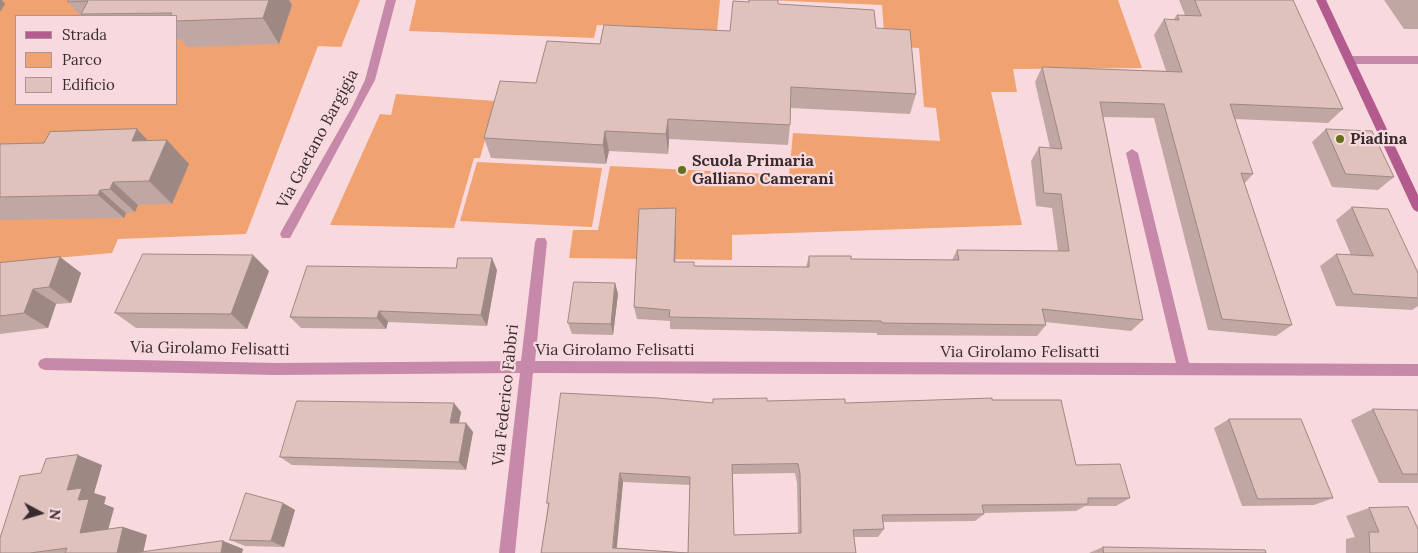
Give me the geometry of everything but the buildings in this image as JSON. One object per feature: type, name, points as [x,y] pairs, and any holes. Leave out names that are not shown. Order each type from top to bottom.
[{"type":"street","name":"Via Gaetano Bargigia","points":[[286,234],[370,80],[391,0]]},
{"type":"street","points":[[1321,0],[1418,207]]},
{"type":"street","points":[[1350,60],[1418,60]]},
{"type":"street","points":[[1132,153],[1184,370]]},
{"type":"street","name":"Via Federico Fabbri","points":[[506,553],[541,242]]},
{"type":"street","name":"Via Girolamo Felisatti","points":[[45,364],[276,369],[526,367],[1418,370]]},
{"type":"green space","points":[[0,0],[360,0],[341,47],[318,46],[246,234],[118,239],[112,253],[0,263]]},
{"type":"green space","points":[[416,0],[720,0],[717,31],[597,25],[594,38],[409,31]]},
{"type":"green space","points":[[766,0],[1118,0],[1142,68],[1013,69],[1017,92],[991,92],[1022,225],[732,235],[732,260],[569,258],[573,230],[598,230],[610,166],[789,175],[793,133],[940,141],[936,108],[924,107],[919,48],[885,46],[882,5]]},
{"type":"green space","points":[[396,94],[496,101],[480,158],[474,158],[454,228],[330,225],[380,114],[391,115]]},
{"type":"green space","points":[[477,162],[602,168],[592,227],[460,221]]},
{"type":"place","name":"Piadina","points":[[1340,139]]},
{"type":"place","name":"Scuola Primaria Galliano Camerani","points":[[682,170]]}]
